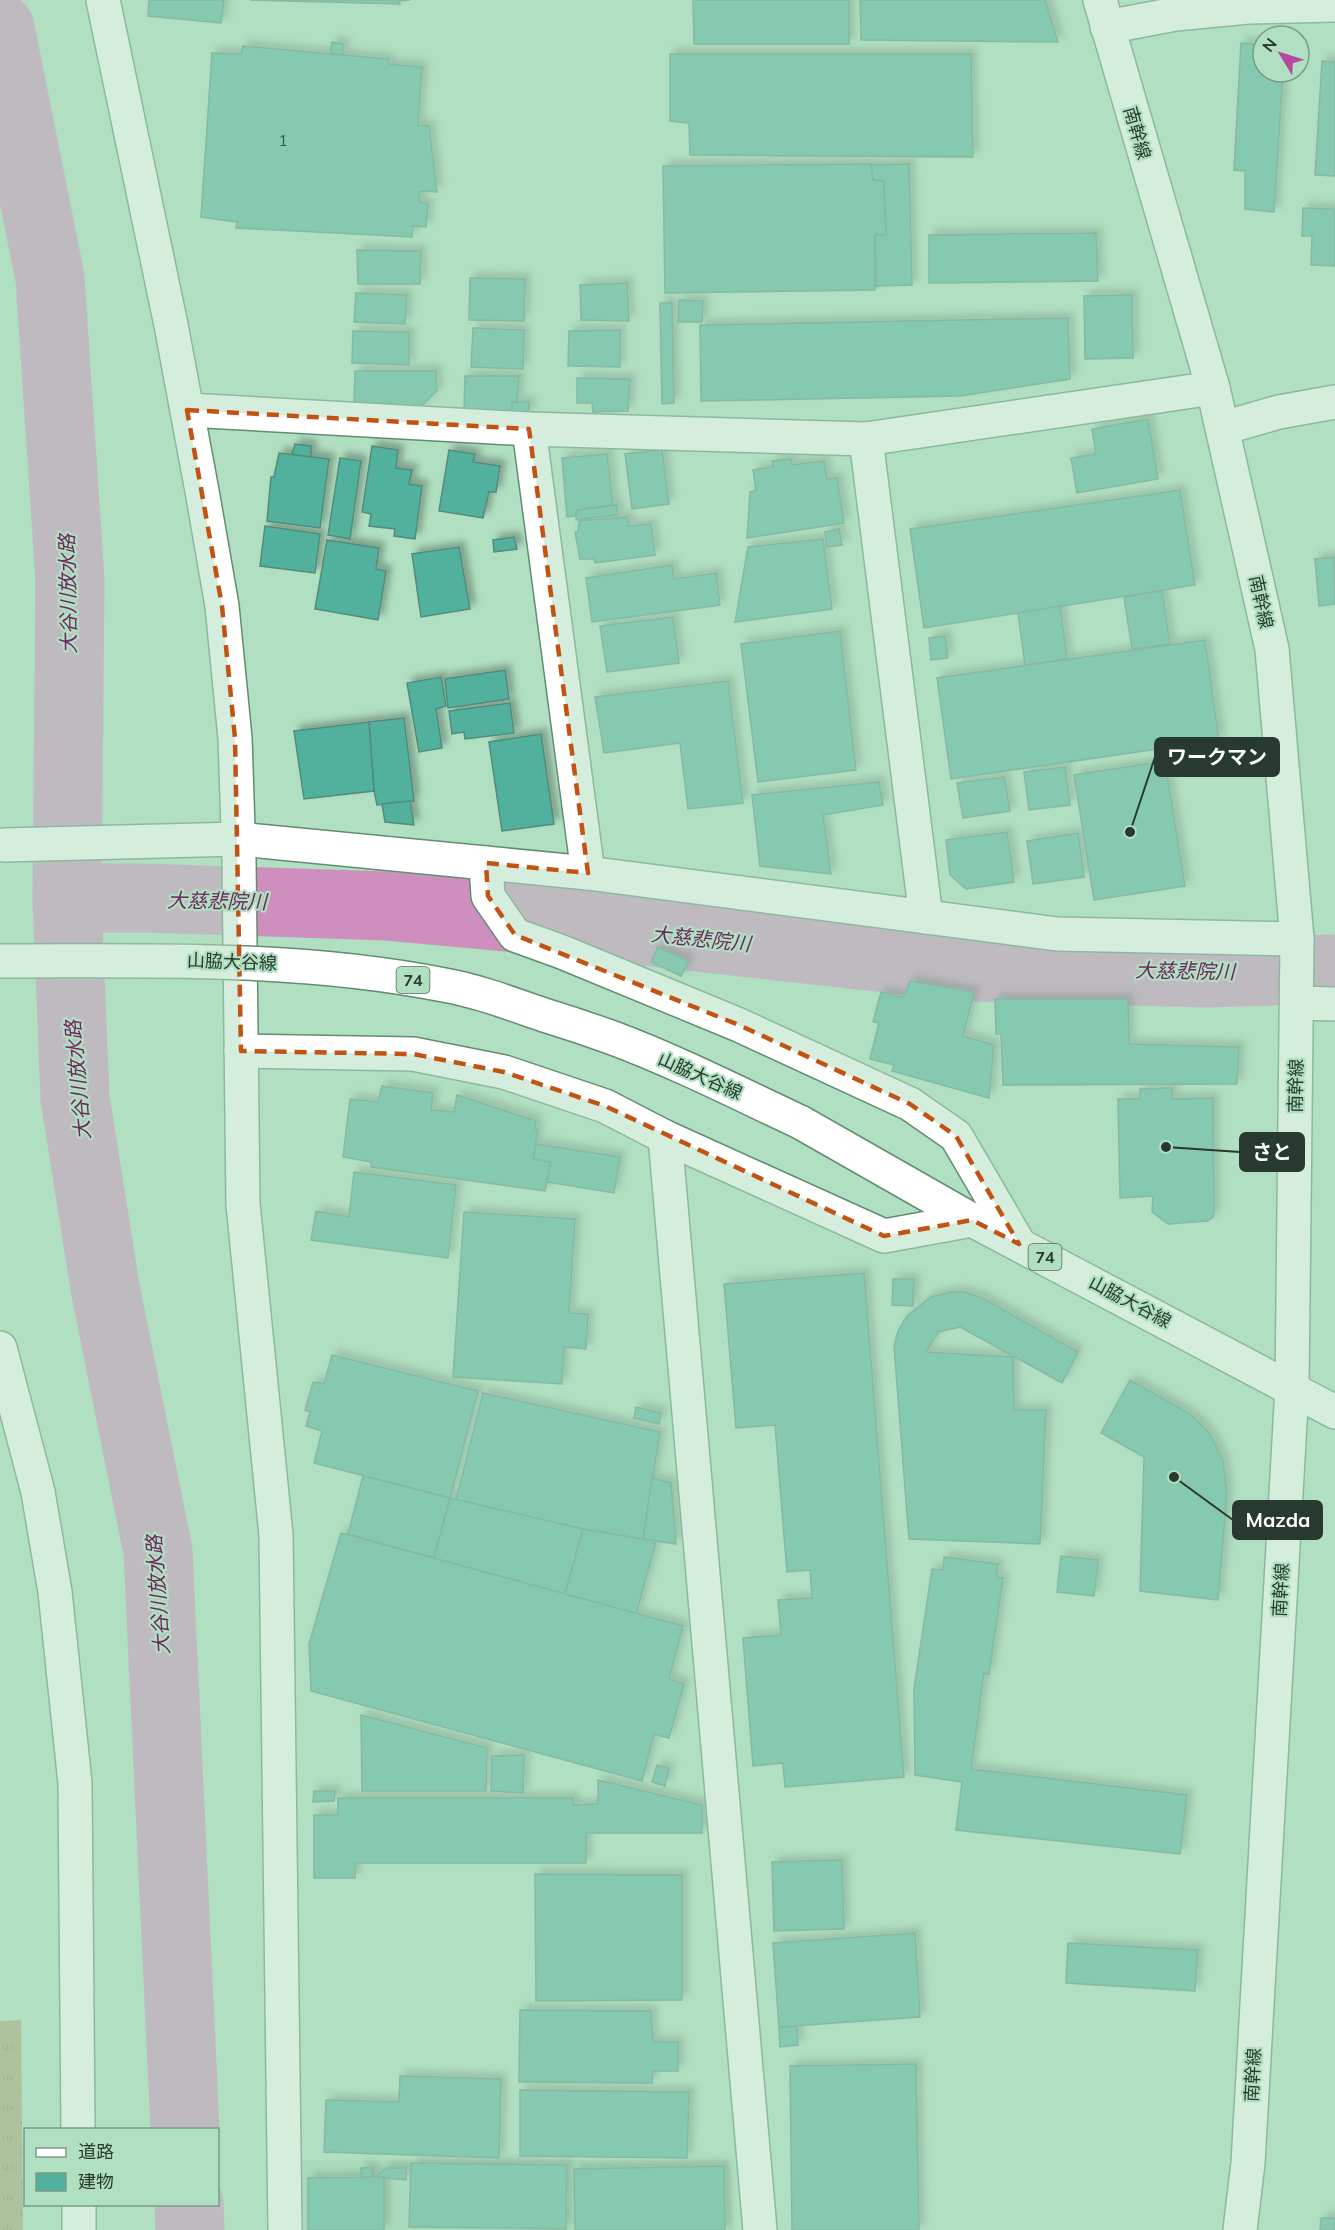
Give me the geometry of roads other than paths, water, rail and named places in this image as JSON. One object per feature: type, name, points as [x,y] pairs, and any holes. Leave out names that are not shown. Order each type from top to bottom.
[{"type":"street","points":[[103,0],[187,410],[222,606],[236,738],[243,1204],[276,1535],[285,2230]]},
{"type":"street","points":[[1103,14],[1175,14],[1248,7],[1335,5]]},
{"type":"street","name":"南幹線","points":[[1103,14],[1213,388],[1272,650],[1297,939],[1292,1388],[1250,2139],[1240,2230]]},
{"type":"street","points":[[187,410],[529,429],[866,439],[1213,388]]},
{"type":"street","points":[[1223,428],[1279,412],[1335,402]]},
{"type":"street","points":[[529,429],[588,873]]},
{"type":"street","points":[[866,439],[927,917]]},
{"type":"street","points":[[4,845],[194,842],[239,849],[486,863],[588,873],[1057,934],[1297,939]]},
{"type":"street","points":[[486,863],[488,896],[515,935],[739,1025],[910,1104],[956,1136],[1019,1244]]},
{"type":"street","name":"山脇大谷線","points":[[0,961],[280,963],[371,973],[446,985],[614,1038],[694,1072],[800,1122],[972,1220],[1335,1412]]},
{"type":"street","points":[[1297,1003],[1335,1004]]},
{"type":"street","points":[[241,1051],[413,1054],[504,1072],[605,1106],[665,1137],[884,1236],[972,1220]]},
{"type":"street","points":[[665,1137],[759,2230]]},
{"type":"street","points":[[0,1348],[40,1503],[55,1593],[75,1783],[78,2128]]},
{"type":"street","points":[[79,2206],[79,2230]]},
{"type":"waterway","name":"大谷川放水路","points":[[0,28],[50,278],[70,580],[67,898],[75,1098],[106,1293],[158,1551],[185,2128]]},
{"type":"waterway","name":"大慈悲院川","points":[[67,898],[147,898],[386,906],[581,924],[966,967],[1207,973],[1335,969]]},
{"type":"waterway","name":"大谷川放水路","points":[[189,2206],[190,2230]]},
{"type":"place","name":"ワークマン","points":[[1130,832]]},
{"type":"place","name":"さと","points":[[1166,1147]]},
{"type":"place","name":"Mazda","points":[[1174,1477]]}]
